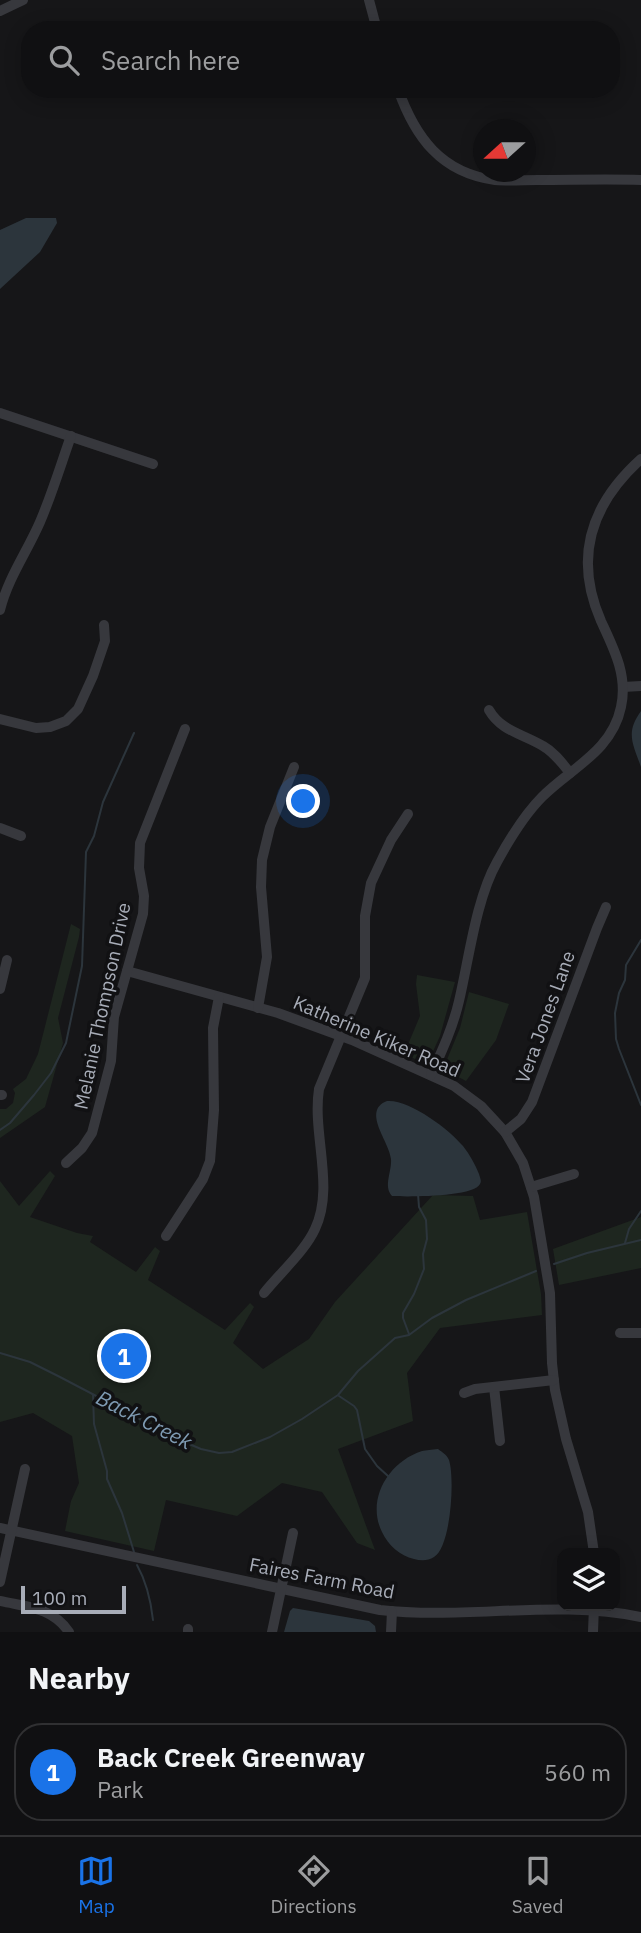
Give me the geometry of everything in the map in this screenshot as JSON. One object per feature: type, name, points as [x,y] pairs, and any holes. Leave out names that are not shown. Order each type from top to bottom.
[{"type":"street","points":[[0,11],[23,0]]},
{"type":"street","points":[[369,0],[375,21]]},
{"type":"street","points":[[402,98],[428,146],[444,161],[464,172],[502,180],[641,180]]},
{"type":"street","points":[[0,413],[153,464]]},
{"type":"street","points":[[0,610],[17,566],[40,522],[71,436]]},
{"type":"street","points":[[431,1075],[456,1013],[483,896],[492,871],[530,811],[547,792],[596,753],[608,739],[619,717],[623,687],[618,659],[594,603],[589,584],[588,550],[596,519],[605,500],[641,458]]},
{"type":"street","points":[[0,719],[36,728],[50,727],[66,720],[78,709],[93,676],[105,641],[104,625]]},
{"type":"street","points":[[623,687],[641,686]]},
{"type":"street","points":[[489,709],[502,726],[551,751],[570,773]]},
{"type":"street","name":"Melanie Thompson Drive","points":[[66,1163],[82,1148],[92,1133],[108,1076],[114,1017],[144,903],[139,868],[141,838],[185,729]]},
{"type":"street","points":[[258,1008],[267,957],[261,887],[262,860],[270,827],[294,766]]},
{"type":"street","points":[[264,1293],[305,1244],[319,1220],[324,1195],[317,1101],[321,1083],[365,978],[366,916],[371,883],[391,840],[408,814]]},
{"type":"street","points":[[0,828],[21,836]]},
{"type":"street","name":"Vera Jones Lane","points":[[505,1132],[521,1119],[532,1102],[607,907]]},
{"type":"street","points":[[0,989],[7,960]]},
{"type":"street","name":"Katherine Kiker Road","points":[[127,971],[295,1018],[341,1036],[431,1075],[467,1094],[494,1118],[523,1163],[531,1186],[550,1293],[554,1380],[559,1412],[588,1512],[593,1548]]},
{"type":"street","points":[[166,1236],[203,1179],[211,1155],[214,1110],[213,1028],[219,997]]},
{"type":"street","points":[[531,1186],[574,1174]]},
{"type":"street","points":[[620,1334],[641,1333]]},
{"type":"street","points":[[464,1393],[475,1389],[554,1380]]},
{"type":"street","points":[[494,1387],[500,1441]]},
{"type":"street","points":[[0,1583],[25,1469]]},
{"type":"street","name":"Faires Farm Road","points":[[0,1528],[370,1608],[440,1613],[557,1609]]},
{"type":"street","points":[[272,1632],[293,1533]]},
{"type":"street","points":[[0,1601],[45,1611],[60,1620],[69,1632]]},
{"type":"street","points":[[391,1632],[392,1611]]},
{"type":"street","points":[[593,1632],[594,1611]]},
{"type":"street","name":"Faires Farm Road","points":[[610,1611],[641,1617]]},
{"type":"shaded area","points":[[26,218],[56,218],[57,223],[40,252],[0,289],[0,230]]},
{"type":"shaded area","points":[[641,711],[641,767],[633,745],[632,732]]},
{"type":"shaded area","points":[[71,924],[80,929],[79,937],[58,1018],[63,1043],[45,1107],[0,1138],[0,1109],[6,1109],[13,1103],[13,1089],[26,1079],[38,1054]]},
{"type":"shaded area","points":[[417,975],[455,982],[440,1036],[430,1058],[423,1060],[404,1054],[420,1016]]},
{"type":"shaded area","points":[[469,992],[509,1004],[496,1040],[466,1081],[447,1071],[446,1062],[460,1028]]},
{"type":"shaded area","points":[[387,1101],[417,1110],[448,1132],[470,1156],[479,1174],[480,1184],[466,1192],[453,1194],[392,1196],[388,1188],[391,1159],[377,1119],[380,1106]]},
{"type":"shaded area","points":[[50,1171],[55,1176],[30,1217],[93,1236],[90,1242],[136,1272],[155,1247],[160,1251],[148,1280],[225,1330],[250,1303],[254,1307],[233,1343],[263,1369],[309,1339],[335,1302],[433,1195],[473,1196],[480,1220],[527,1212],[542,1315],[440,1328],[407,1373],[413,1421],[338,1449],[375,1550],[357,1543],[322,1492],[282,1483],[237,1516],[166,1500],[154,1551],[65,1531],[71,1501],[79,1483],[72,1436],[33,1413],[0,1422],[0,1181],[19,1206]]},
{"type":"shaded area","points":[[641,1217],[641,1268],[559,1285],[553,1249]]},
{"type":"shaded area","points":[[438,1449],[448,1458],[451,1469],[448,1527],[440,1551],[427,1560],[417,1560],[399,1553],[382,1532],[378,1520],[379,1495],[390,1473],[399,1464],[422,1451]]},
{"type":"shaded area","points":[[293,1608],[369,1621],[375,1626],[376,1632],[284,1632]]},
{"type":"waterway","points":[[0,1130],[10,1123],[51,1073],[66,1043],[82,966],[86,852],[94,836],[103,802],[134,733]]},
{"type":"waterway","points":[[641,940],[626,965],[625,980],[615,1013],[616,1039],[641,1105]]},
{"type":"waterway","points":[[409,1334],[403,1313],[424,1269],[423,1254],[427,1239],[426,1220],[419,1207],[418,1194]]},
{"type":"waterway","points":[[625,1243],[629,1229],[641,1211]]},
{"type":"waterway","name":"Back Creek","points":[[554,1264],[641,1240]]},
{"type":"waterway","name":"Back Creek","points":[[0,1353],[30,1362],[182,1441],[219,1453],[232,1452],[270,1437],[338,1395],[358,1371],[395,1338],[409,1335],[432,1318],[466,1300],[536,1271]]},
{"type":"waterway","points":[[93,1395],[94,1424],[107,1479],[122,1513],[134,1552]]},
{"type":"waterway","points":[[339,1396],[357,1410],[365,1449],[388,1476]]},
{"type":"waterway","points":[[137,1565],[148,1592],[153,1620]]},
{"type":"place","name":"Back Creek Greenway","points":[[124,1356]]}]
